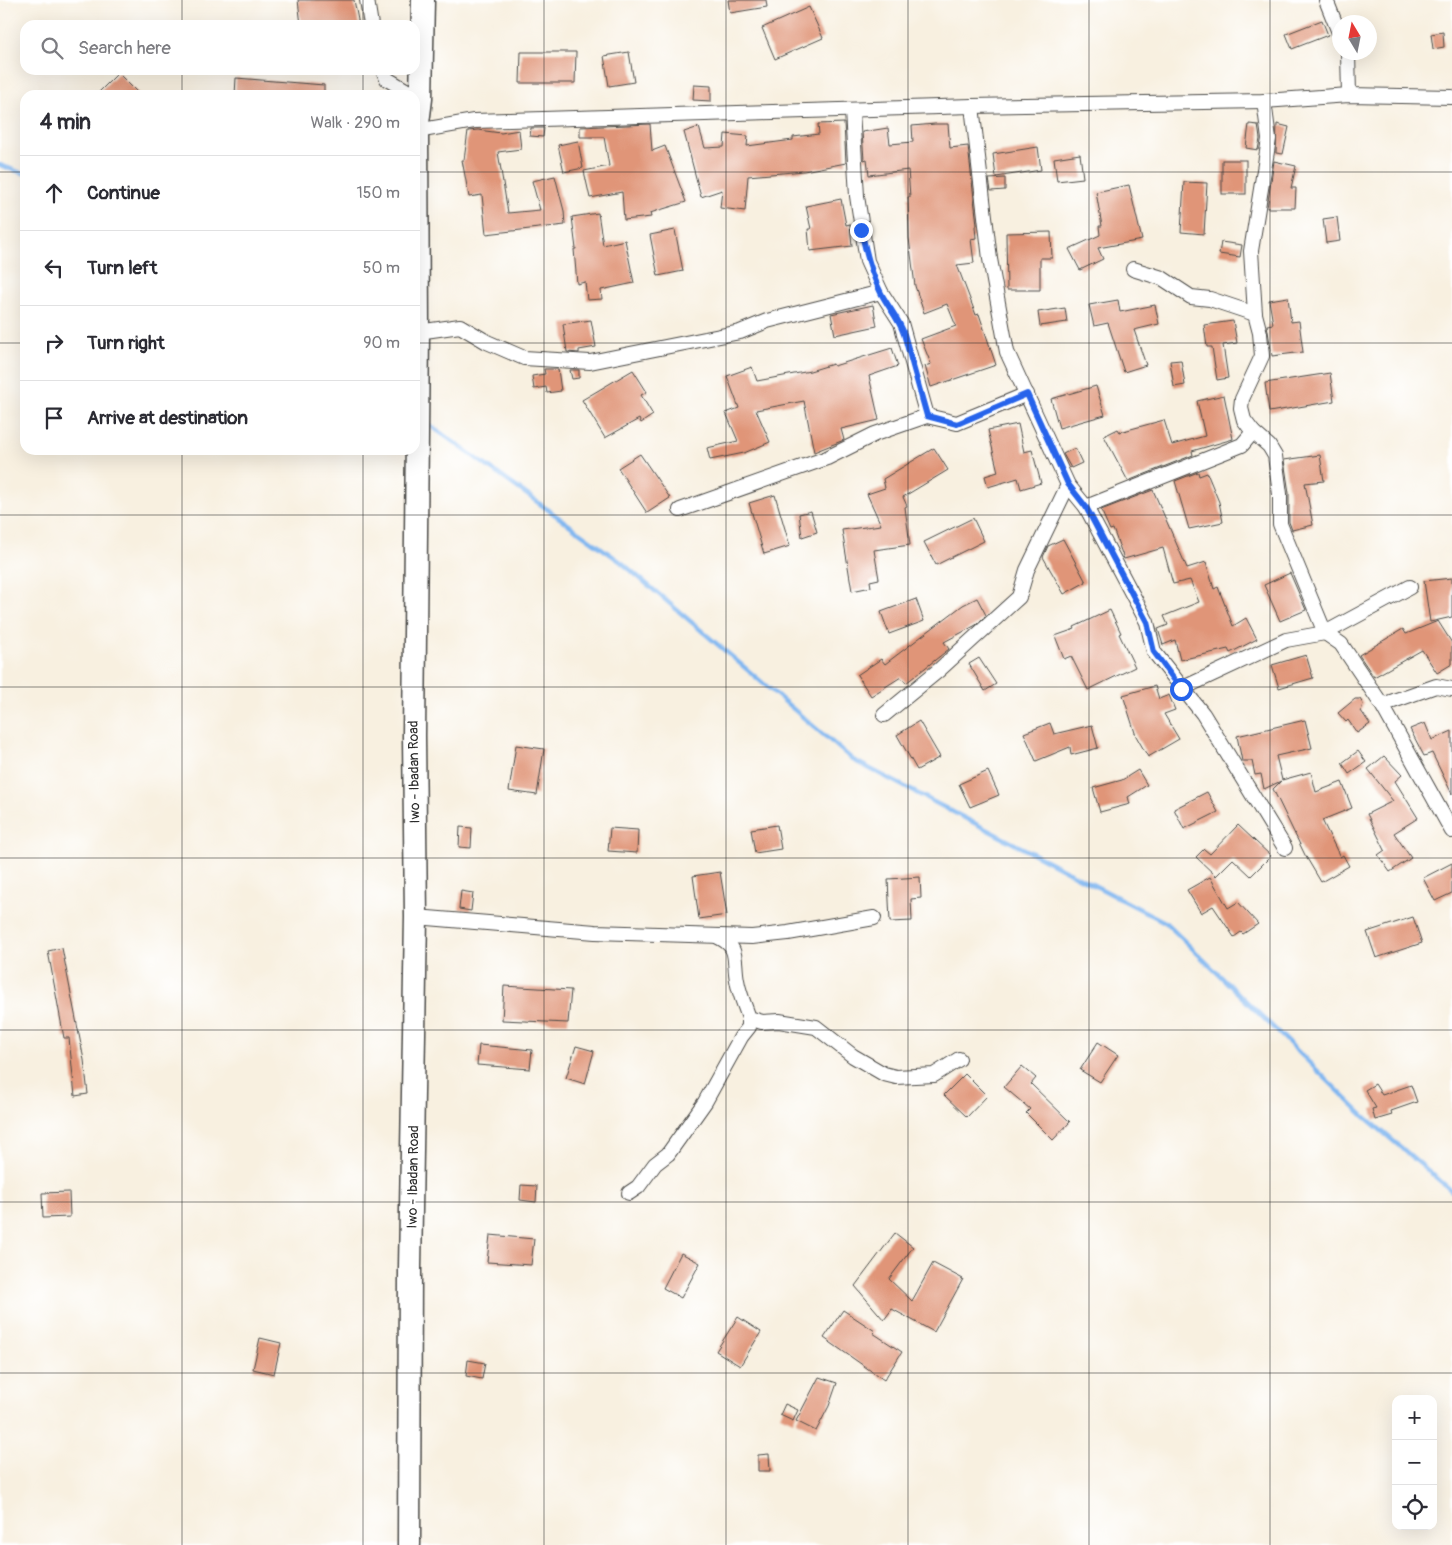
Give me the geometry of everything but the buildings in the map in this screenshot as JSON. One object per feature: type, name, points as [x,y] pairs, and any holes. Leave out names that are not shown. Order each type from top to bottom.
[{"type":"main road","name":"Iwo - Ibadan Road","points":[[420,48],[423,0]]},
{"type":"main road","name":"Iwo - Ibadan Road","points":[[417,90],[418,75]]},
{"type":"main road","name":"Iwo - Ibadan Road","points":[[409,1545],[410,1268],[416,917],[414,736],[417,455]]},
{"type":"street","points":[[367,0],[371,20]]},
{"type":"street","points":[[1326,0],[1332,15]]},
{"type":"street","points":[[1348,60],[1349,95]]},
{"type":"street","points":[[385,75],[387,79],[406,90]]},
{"type":"street","points":[[420,131],[474,121],[972,106],[1264,101],[1349,95],[1452,97]]},
{"type":"street","points":[[1264,101],[1269,139],[1250,251],[1255,314],[1260,333],[1262,356],[1242,399],[1241,408],[1244,420],[1275,456],[1280,524],[1325,633],[1341,644],[1382,706],[1452,831]]},
{"type":"street","points":[[972,106],[990,259],[1007,352],[1068,484],[1086,507],[1147,622],[1154,652],[1181,689],[1203,714],[1285,848]]},
{"type":"street","points":[[852,111],[861,230],[867,261],[880,292],[900,323],[927,416]]},
{"type":"street","points":[[1133,269],[1162,278],[1191,297],[1210,299],[1255,314]]},
{"type":"street","points":[[420,332],[460,326],[487,342],[524,358],[590,362],[740,332],[767,321],[880,292]]},
{"type":"street","points":[[680,510],[827,458],[875,434],[927,416],[957,424],[1027,394]]},
{"type":"street","points":[[1086,507],[1242,445],[1253,432]]},
{"type":"street","points":[[884,715],[938,670],[1019,597],[1027,570],[1068,484]]},
{"type":"street","points":[[1181,689],[1286,640],[1325,633],[1410,588]]},
{"type":"street","points":[[1382,706],[1436,686],[1452,689]]},
{"type":"street","points":[[416,917],[587,932],[718,936],[788,933],[874,918]]},
{"type":"street","points":[[629,1193],[638,1187],[655,1164],[668,1154],[705,1102],[741,1037],[749,1027],[749,1018],[737,980],[734,950],[728,941],[718,936]]},
{"type":"street","points":[[749,1018],[762,1022],[779,1021],[816,1027],[853,1056],[884,1074],[896,1078],[934,1076],[960,1059]]},
{"type":"waterway","points":[[0,165],[20,172]]},
{"type":"waterway","points":[[424,421],[621,562],[853,760],[1165,922],[1364,1116],[1452,1191]]},
{"type":"route","points":[[861,230],[867,261],[880,292],[900,323],[904,334],[927,416],[957,424],[1027,394],[1068,484],[1086,507],[1147,622],[1154,652],[1181,689]]}]
